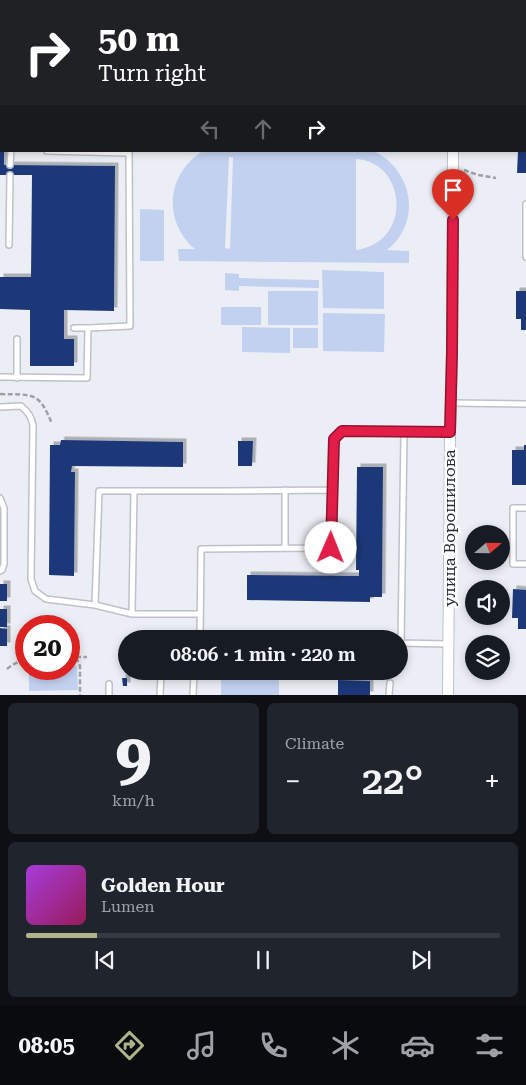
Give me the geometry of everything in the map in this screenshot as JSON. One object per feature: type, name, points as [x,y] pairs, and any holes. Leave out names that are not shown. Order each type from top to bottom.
[{"type":"street","name":"улица Ворошилова","points":[[448,695],[453,152]]},
{"type":"lane","points":[[10,165],[11,152]]},
{"type":"lane","points":[[74,328],[130,326],[129,152]]},
{"type":"lane","points":[[9,245],[10,175]]},
{"type":"lane","points":[[526,204],[526,257]]},
{"type":"lane","points":[[0,378],[87,378],[88,328]]},
{"type":"lane","points":[[17,339],[17,378]]},
{"type":"lane","points":[[450,402],[526,404]]},
{"type":"lane","points":[[0,407],[21,406],[32,417],[31,579],[36,591],[46,599],[95,605],[132,614],[200,614]]},
{"type":"lane","points":[[200,630],[201,549],[331,548],[334,439],[342,431],[450,432]]},
{"type":"lane","points":[[400,630],[404,432]]},
{"type":"lane","points":[[285,490],[285,548]]},
{"type":"lane","points":[[95,605],[99,491],[332,490]]},
{"type":"lane","points":[[132,614],[134,491]]},
{"type":"lane","points":[[0,498],[4,508],[4,564],[0,571]]},
{"type":"lane","points":[[526,508],[513,508],[513,564],[526,564]]},
{"type":"lane","points":[[408,642],[449,644]]},
{"type":"lane","points":[[160,695],[161,680]]},
{"type":"lane","points":[[193,695],[194,680]]},
{"type":"lane","points":[[389,695],[390,683]]},
{"type":"lane","points":[[109,684],[109,695]]},
{"type":"path","points":[[464,170],[496,178]]},
{"type":"path","points":[[80,657],[87,657]]},
{"type":"path","points":[[7,669],[15,663]]},
{"type":"path","points":[[80,680],[80,695]]},
{"type":"shaded area","points":[[202,152],[376,152],[389,161],[405,184],[409,212],[405,226],[398,239],[387,250],[409,251],[409,263],[179,261],[178,249],[195,249],[185,239],[174,216],[173,194],[180,174]],"holes":[[[229,157],[233,157],[230,249],[225,248]],[[356,159],[373,163],[386,173],[393,187],[397,203],[394,218],[387,233],[374,244],[356,250]]]},
{"type":"shaded area","points":[[140,209],[164,210],[164,261],[140,261]]},
{"type":"shaded area","points":[[322,270],[384,272],[384,309],[323,308]]},
{"type":"shaded area","points":[[225,273],[239,274],[239,278],[319,280],[319,288],[239,286],[239,291],[225,290]]},
{"type":"shaded area","points":[[268,291],[318,291],[318,325],[268,325]]},
{"type":"shaded area","points":[[221,307],[261,307],[261,325],[221,325]]},
{"type":"shaded area","points":[[323,313],[385,314],[384,352],[323,351]]},
{"type":"shaded area","points":[[242,327],[290,328],[290,353],[242,352]]},
{"type":"shaded area","points":[[293,328],[318,328],[318,348],[293,348]]},
{"type":"shaded area","points":[[29,680],[78,680],[78,690],[29,691]]},
{"type":"shaded area","points":[[221,680],[279,680],[279,695],[221,695]]},
{"type":"building","points":[[0,152],[4,152],[4,165],[115,166],[114,311],[64,310],[64,339],[74,339],[74,366],[30,366],[30,310],[0,309],[0,277],[31,277],[32,175],[0,175]]},
{"type":"building","points":[[518,152],[526,152],[526,173],[517,173]]},
{"type":"building","points":[[516,291],[526,291],[526,330],[521,330],[521,319],[516,319]]},
{"type":"building","points":[[61,440],[183,442],[183,467],[72,466],[71,472],[75,472],[74,576],[49,575],[50,445],[60,445]]},
{"type":"building","points":[[238,441],[253,441],[252,466],[238,466]]},
{"type":"building","points":[[524,445],[526,445],[526,485],[512,485],[512,450],[524,450]]},
{"type":"building","points":[[357,467],[383,467],[382,597],[370,597],[370,602],[247,600],[247,575],[359,576],[359,570],[356,570]]},
{"type":"building","points":[[0,584],[7,584],[7,601],[0,601]]},
{"type":"building","points":[[513,589],[526,590],[526,629],[518,629],[518,618],[512,618]]},
{"type":"building","points":[[0,609],[7,609],[7,627],[0,627]]},
{"type":"building","points":[[0,628],[7,629],[7,646],[0,646]]},
{"type":"building","points":[[122,680],[127,680],[127,686],[123,686]]},
{"type":"building","points":[[338,680],[370,681],[370,695],[338,695]]},
{"type":"route","points":[[331,548],[334,439],[342,431],[450,432],[453,220]]}]
